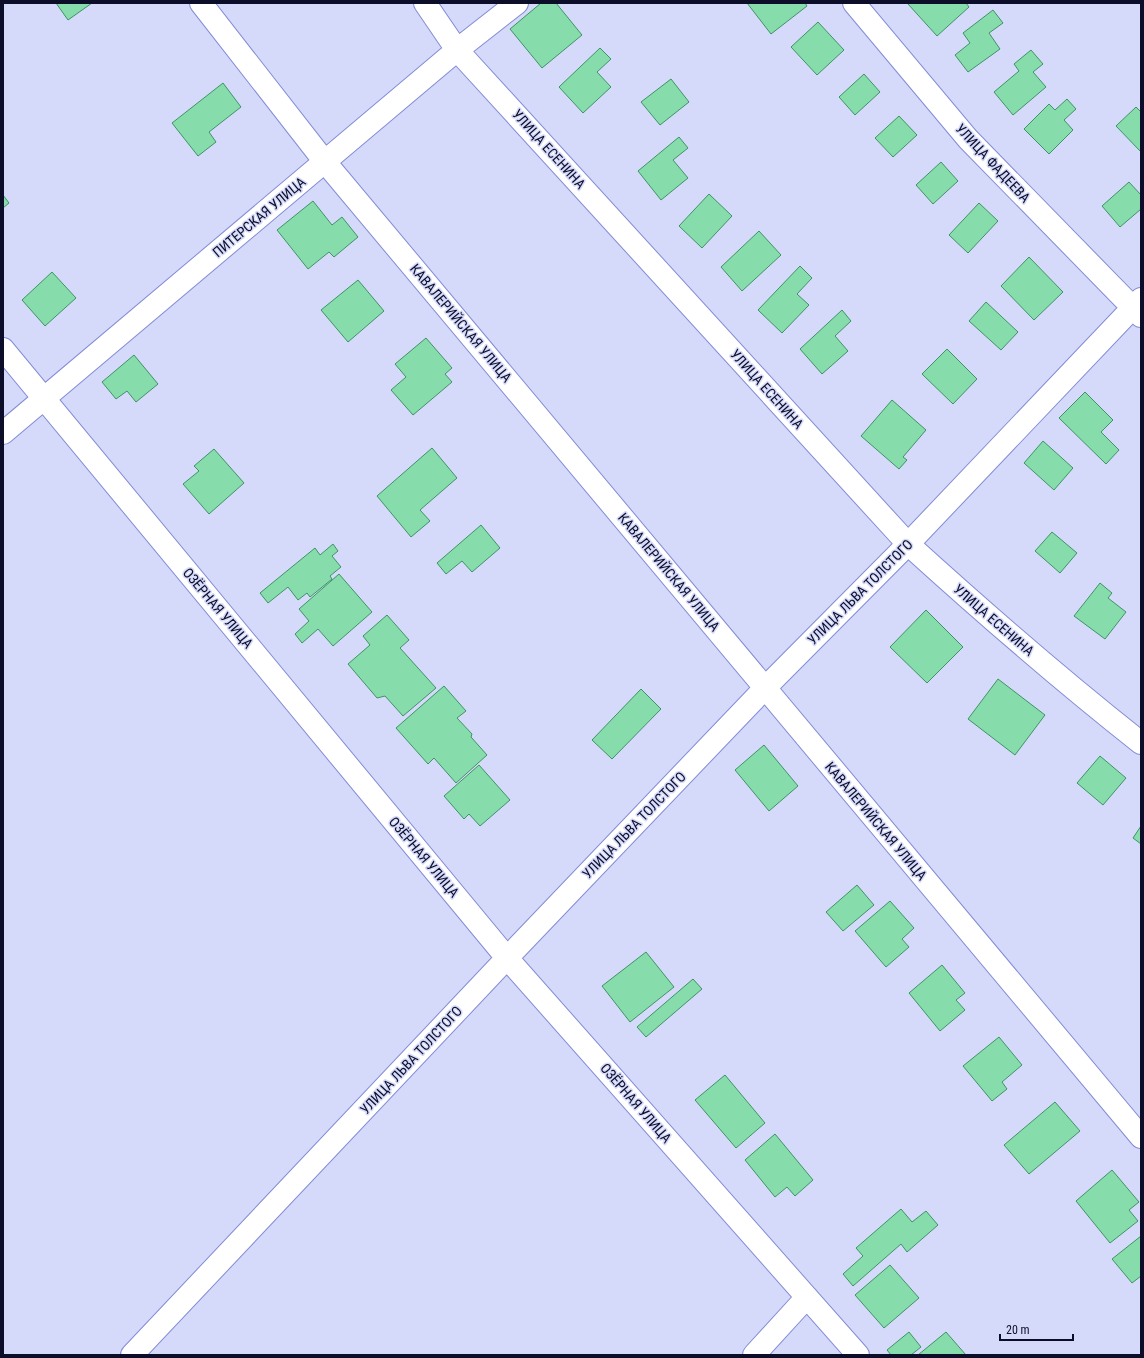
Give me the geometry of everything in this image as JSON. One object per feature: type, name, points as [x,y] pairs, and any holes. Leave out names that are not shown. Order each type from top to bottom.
[{"type":"street","name":"КАВАЛЕРИЙСКАЯ УЛИЦА","points":[[201,3],[326,162],[1141,1137]]},
{"type":"street","name":"УЛИЦА ЕСЕНИНА","points":[[425,3],[458,50],[908,544],[973,602],[1102,712],[1141,743]]},
{"type":"street","name":"ПИТЕРСКАЯ УЛИЦА","points":[[3,433],[458,50],[517,3]]},
{"type":"street","name":"УЛИЦА ФАДЕЕВА","points":[[854,3],[968,139],[1138,308]]},
{"type":"street","name":"УЛИЦА ЛЬВА ТОЛСТОГО","points":[[132,1355],[507,958],[766,688],[1138,308]]},
{"type":"street","name":"ОЗЁРНАЯ УЛИЦА","points":[[3,349],[507,958],[858,1355]]},
{"type":"street","points":[[754,1355],[807,1297]]},
{"type":"building","points":[[56,3],[92,3],[68,20]]},
{"type":"building","points":[[541,3],[556,3],[582,35],[542,68],[510,29]]},
{"type":"building","points":[[747,3],[805,3],[807,6],[771,34]]},
{"type":"building","points":[[966,3],[969,7],[937,36],[908,4]]},
{"type":"building","points":[[993,10],[1003,23],[989,33],[1000,49],[968,72],[955,55],[970,43],[963,33]]},
{"type":"building","points":[[818,22],[844,50],[817,75],[791,47]]},
{"type":"building","points":[[600,48],[611,59],[597,72],[611,87],[583,113],[559,87]]},
{"type":"building","points":[[1031,50],[1043,64],[1033,72],[1046,87],[1013,115],[994,92],[1019,71],[1014,64]]},
{"type":"building","points":[[864,74],[880,92],[855,115],[839,97]]},
{"type":"building","points":[[671,79],[689,102],[660,125],[641,102]]},
{"type":"building","points":[[223,83],[241,107],[209,132],[216,142],[198,156],[172,123]]},
{"type":"building","points":[[1067,99],[1076,109],[1064,120],[1073,130],[1049,154],[1024,129],[1049,104],[1055,110]]},
{"type":"building","points":[[1136,107],[1141,112],[1141,152],[1116,126]]},
{"type":"building","points":[[899,116],[917,135],[893,157],[875,138]]},
{"type":"building","points":[[679,137],[688,148],[673,160],[688,178],[661,200],[638,171]]},
{"type":"building","points":[[941,162],[958,181],[933,204],[916,185]]},
{"type":"building","points":[[1129,182],[1141,195],[1141,209],[1120,227],[1102,206]]},
{"type":"building","points":[[709,194],[732,216],[702,248],[679,226]]},
{"type":"building","points":[[3,195],[9,203],[3,208]]},
{"type":"building","points":[[313,201],[332,225],[342,217],[358,237],[334,257],[329,252],[308,269],[277,230]]},
{"type":"building","points":[[979,203],[998,221],[968,253],[949,235]]},
{"type":"building","points":[[759,231],[781,255],[742,291],[721,267]]},
{"type":"building","points":[[1029,257],[1063,292],[1034,320],[1001,286]]},
{"type":"building","points":[[800,266],[812,278],[797,294],[809,305],[782,333],[758,310]]},
{"type":"building","points":[[52,272],[76,298],[45,326],[22,300]]},
{"type":"building","points":[[358,280],[384,311],[348,342],[321,310]]},
{"type":"building","points":[[986,302],[1018,332],[1001,350],[969,321]]},
{"type":"building","points":[[842,310],[851,321],[835,336],[848,351],[822,374],[800,349]]},
{"type":"building","points":[[426,338],[452,368],[445,374],[452,382],[413,415],[391,390],[406,377],[395,364]]},
{"type":"building","points":[[947,349],[977,379],[953,404],[922,374]]},
{"type":"building","points":[[134,355],[158,384],[136,402],[127,391],[116,399],[102,382]]},
{"type":"building","points":[[1085,392],[1113,420],[1101,432],[1119,450],[1106,464],[1059,418]]},
{"type":"building","points":[[892,400],[926,430],[903,457],[907,460],[899,469],[861,436]]},
{"type":"building","points":[[1043,441],[1073,468],[1054,490],[1024,463]]},
{"type":"building","points":[[432,448],[457,478],[420,510],[430,521],[411,537],[377,496]]},
{"type":"building","points":[[214,449],[244,483],[209,514],[183,484],[199,471],[194,466]]},
{"type":"building","points":[[481,525],[500,548],[472,572],[462,561],[446,574],[437,563]]},
{"type":"building","points":[[1052,532],[1077,553],[1060,573],[1035,551]]},
{"type":"building","points":[[333,544],[338,551],[332,556],[341,567],[330,576],[332,579],[310,597],[307,593],[298,600],[288,587],[268,603],[260,593],[315,548],[320,555]]},
{"type":"building","points":[[339,574],[372,612],[333,646],[318,629],[302,643],[295,634],[309,621],[299,609]]},
{"type":"building","points":[[1100,583],[1112,593],[1108,598],[1126,612],[1105,639],[1074,616]]},
{"type":"building","points":[[926,610],[963,647],[927,683],[890,647]]},
{"type":"building","points":[[387,615],[409,640],[400,648],[436,688],[403,716],[385,696],[377,698],[348,664],[370,645],[363,636]]},
{"type":"building","points":[[998,679],[1045,715],[1015,755],[968,719]]},
{"type":"building","points":[[444,686],[466,711],[457,718],[472,734],[471,737],[487,755],[456,783],[434,758],[428,764],[396,728]]},
{"type":"building","points":[[641,689],[661,709],[612,759],[592,740]]},
{"type":"building","points":[[764,745],[798,786],[769,811],[735,770]]},
{"type":"building","points":[[1100,756],[1126,778],[1103,805],[1077,783]]},
{"type":"building","points":[[479,765],[510,800],[480,826],[469,814],[464,819],[444,796]]},
{"type":"building","points":[[1141,826],[1141,844],[1133,838]]},
{"type":"building","points":[[857,885],[874,905],[843,931],[826,912]]},
{"type":"building","points":[[890,901],[914,928],[902,939],[909,947],[886,967],[855,931]]},
{"type":"building","points":[[646,952],[674,987],[630,1022],[602,986]]},
{"type":"building","points":[[942,965],[965,993],[956,1000],[965,1010],[940,1031],[909,993]]},
{"type":"building","points":[[693,979],[702,989],[646,1037],[637,1027]]},
{"type":"building","points":[[999,1037],[1022,1065],[1002,1082],[1007,1089],[992,1101],[963,1066]]},
{"type":"building","points":[[725,1075],[765,1123],[736,1148],[695,1100]]},
{"type":"building","points":[[1055,1102],[1080,1131],[1029,1174],[1004,1145]]},
{"type":"building","points":[[775,1134],[813,1180],[795,1196],[787,1187],[775,1197],[745,1160]]},
{"type":"building","points":[[1112,1170],[1139,1202],[1129,1210],[1138,1221],[1110,1243],[1076,1201]]},
{"type":"building","points":[[901,1209],[912,1222],[926,1211],[938,1225],[907,1252],[901,1244],[853,1286],[843,1274],[863,1256],[856,1248]]},
{"type":"building","points":[[1141,1236],[1141,1276],[1132,1283],[1112,1259]]},
{"type":"building","points":[[890,1265],[919,1298],[884,1328],[855,1295]]},
{"type":"building","points":[[909,1332],[921,1347],[911,1355],[891,1355],[887,1350]]},
{"type":"building","points":[[946,1332],[966,1355],[918,1355]]}]
